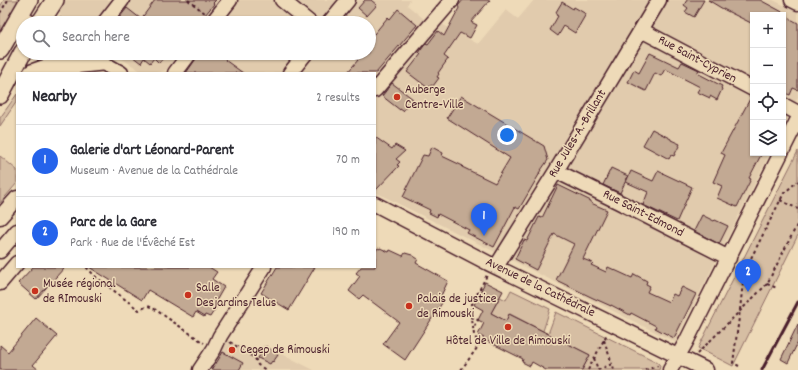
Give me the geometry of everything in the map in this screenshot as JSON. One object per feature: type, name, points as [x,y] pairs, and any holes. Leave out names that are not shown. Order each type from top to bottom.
[{"type":"main road","points":[[27,16],[29,0]]},
{"type":"main road","points":[[45,16],[55,0]]},
{"type":"main road","points":[[0,50],[16,32]]},
{"type":"main road","points":[[0,95],[19,60]]},
{"type":"main road","points":[[35,72],[46,68],[112,69]]},
{"type":"main road","points":[[0,101],[16,84]]},
{"type":"street","points":[[109,16],[122,0]]},
{"type":"street","points":[[218,16],[230,0]]},
{"type":"street","points":[[282,0],[301,16]]},
{"type":"street","points":[[335,16],[348,0]]},
{"type":"street","points":[[376,89],[452,0]]},
{"type":"street","name":"Rue Jules-A.-Brillant","points":[[494,266],[556,171],[659,0]]},
{"type":"street","points":[[792,0],[798,3]]},
{"type":"street","name":"Rue Saint-Cyprien","points":[[640,30],[750,88]]},
{"type":"street","points":[[97,60],[112,69]]},
{"type":"street","points":[[176,72],[185,60]]},
{"type":"street","points":[[291,72],[300,60]]},
{"type":"street","points":[[786,107],[798,113]]},
{"type":"street","points":[[786,143],[798,119]]},
{"type":"street","points":[[664,368],[678,356],[780,156]]},
{"type":"street","name":"Rue Saint-Edmond","points":[[556,171],[729,258]]},
{"type":"street","points":[[0,217],[16,199]]},
{"type":"street","name":"Avenue de la Cathédrale","points":[[376,205],[494,266],[706,370]]},
{"type":"street","points":[[0,250],[16,232]]},
{"type":"street","points":[[0,283],[16,265]]},
{"type":"street","points":[[200,370],[263,268]]},
{"type":"path","points":[[0,13],[8,0]]},
{"type":"path","points":[[188,0],[206,16]]},
{"type":"path","points":[[739,366],[733,363],[744,272],[784,193],[798,181]]},
{"type":"path","points":[[780,200],[798,209]]},
{"type":"path","points":[[702,348],[767,284],[798,223]]},
{"type":"path","points":[[461,370],[479,344],[473,330],[471,317],[472,304],[494,266]]},
{"type":"path","points":[[87,268],[96,277],[140,310],[148,306],[153,308],[214,349]]},
{"type":"path","points":[[767,284],[777,288]]},
{"type":"path","points":[[471,317],[478,320],[473,330]]},
{"type":"path","points":[[588,370],[612,324]]},
{"type":"path","points":[[220,336],[255,358],[258,365],[266,370]]},
{"type":"path","points":[[604,340],[614,370]]},
{"type":"path","points":[[594,358],[598,370],[612,364]]},
{"type":"path","points":[[645,370],[664,368]]},
{"type":"shaded area","points":[[4,0],[22,0],[0,36],[0,7]]},
{"type":"shaded area","points":[[64,0],[222,0],[209,16],[60,16],[60,7]]},
{"type":"shaded area","points":[[237,0],[274,0],[296,16],[224,16]]},
{"type":"shaded area","points":[[290,0],[343,0],[330,16],[309,16]]},
{"type":"shaded area","points":[[358,0],[410,0],[407,5],[424,19],[376,79],[376,72],[302,72],[311,60],[376,60],[376,16],[346,16]]},
{"type":"shaded area","points":[[534,0],[773,0],[798,12],[798,97],[786,121],[786,12],[750,12],[750,156],[768,156],[675,342],[376,192],[376,97],[440,23],[478,44],[506,10],[518,19]]},
{"type":"shaded area","points":[[124,60],[174,60],[166,70],[159,72],[142,72]]},
{"type":"shaded area","points":[[190,60],[293,60],[284,72],[181,72]]},
{"type":"shaded area","points":[[16,95],[16,102],[0,126],[0,118]]},
{"type":"shaded area","points":[[798,151],[798,235],[733,366],[698,348]]},
{"type":"shaded area","points":[[0,156],[16,169],[16,184],[0,203]]},
{"type":"shaded area","points":[[511,290],[550,309],[543,331],[510,314],[506,321],[491,313],[500,297],[506,300]]},
{"type":"shaded area","points":[[556,312],[655,361],[660,366],[659,370],[582,370],[590,355],[548,334]]},
{"type":"shaded area","name":"Cegep de Rimouski","points":[[225,338],[255,356],[264,345],[314,370],[205,370]]},
{"type":"building","points":[[155,0],[216,0],[205,15],[206,16],[143,16]]},
{"type":"building","points":[[365,0],[371,0],[377,5],[367,16],[358,8]]},
{"type":"building","points":[[463,0],[490,0],[471,22],[477,25],[470,38],[460,33],[444,56],[448,59],[438,73],[439,74],[437,77],[439,78],[433,86],[431,85],[428,88],[407,72],[421,54],[419,53],[426,43],[428,44],[438,31],[444,36],[459,8],[458,6]]},
{"type":"building","points":[[687,0],[704,0],[694,17],[685,12],[688,8],[684,5]]},
{"type":"building","points":[[708,0],[760,0],[782,12],[750,12],[750,22]]},
{"type":"building","points":[[562,2],[573,9],[574,7],[586,14],[575,33],[564,26],[558,36],[550,30],[558,16],[556,15],[556,12]]},
{"type":"building","points":[[127,8],[137,16],[121,16]]},
{"type":"building","points":[[398,9],[417,25],[376,73],[348,72],[358,60],[376,60],[376,32],[388,17],[390,19]]},
{"type":"building","points":[[786,17],[798,23],[798,90],[793,88],[790,95],[786,93]]},
{"type":"building","points":[[650,53],[679,67],[682,62],[699,70],[697,73],[722,86],[717,100],[697,92],[700,87],[665,69],[661,76],[655,73],[646,91],[628,82],[634,70],[639,73]]},
{"type":"building","points":[[195,60],[225,60],[242,72],[187,72]]},
{"type":"building","name":"Auberge Centre-Ville","points":[[392,83],[413,99],[403,111],[382,96]]},
{"type":"building","points":[[461,96],[544,146],[548,160],[519,209],[515,207],[494,247],[467,233],[469,230],[438,214],[437,217],[429,213],[430,210],[403,197],[423,155],[428,156],[432,147],[443,153],[442,156],[495,183],[510,158],[447,118]]},
{"type":"building","points":[[750,99],[750,156],[760,156],[749,178],[751,179],[737,207],[717,198],[722,186],[713,182],[725,155],[721,153]]},
{"type":"building","points":[[652,129],[680,144],[674,156],[671,155],[669,159],[643,145]]},
{"type":"building","points":[[376,138],[392,149],[395,145],[405,151],[396,159],[400,162],[397,165],[399,166],[376,190]]},
{"type":"building","points":[[611,168],[628,176],[620,193],[603,185]]},
{"type":"building","points":[[631,171],[653,181],[658,171],[692,187],[677,221],[643,205],[648,192],[626,182]]},
{"type":"building","points":[[558,185],[607,210],[583,259],[593,263],[591,265],[606,272],[608,267],[632,278],[634,274],[647,281],[646,284],[650,286],[647,292],[669,302],[673,294],[677,296],[682,287],[696,294],[674,338],[655,328],[656,326],[631,313],[630,315],[556,280],[574,244],[554,234],[536,270],[515,259],[524,240],[527,241],[539,217],[542,218]]},
{"type":"building","points":[[702,215],[728,226],[719,244],[694,231]]},
{"type":"building","name":"Palais de justice de Rimouski","points":[[380,248],[389,252],[390,250],[403,256],[405,253],[412,255],[418,259],[416,263],[448,281],[439,300],[442,303],[405,360],[383,344],[399,322],[363,295],[359,299],[349,291],[360,276],[356,273],[360,268],[376,268],[376,251]]},
{"type":"building","name":"Musée régional de RImouski","points":[[32,268],[64,268],[36,299],[18,283]]},
{"type":"building","name":"Salle Desjardins Telus","points":[[91,268],[211,268],[217,272],[212,279],[224,287],[216,301],[219,303],[210,317],[205,315],[204,317],[196,312],[193,317],[148,290],[142,300]]},
{"type":"building","points":[[276,268],[314,268],[289,310],[261,293]]},
{"type":"building","name":"Hôtel de Ville de Rimouski","points":[[485,282],[503,291],[491,313],[506,321],[509,314],[590,355],[582,370],[546,370],[532,362],[530,366],[522,362],[523,359],[478,335],[484,323],[478,320],[483,310],[474,305]]},
{"type":"building","points":[[36,318],[57,336],[33,365],[39,370],[0,370],[0,345],[8,352]]},
{"type":"building","points":[[798,324],[798,342],[788,363],[781,359]]},
{"type":"building","points":[[266,346],[278,355],[270,364],[258,358]]},
{"type":"building","name":"Cegep de Rimouski","points":[[223,352],[243,363],[239,370],[212,370]]},
{"type":"railway","points":[[762,370],[798,302]]},
{"type":"place","name":"Auberge Centre-Ville","points":[[397,97]]},
{"type":"place","name":"Galerie d'art Léonard-Parent","points":[[484,236]]},
{"type":"place","name":"Musée régional de RImouski","points":[[35,291]]},
{"type":"place","name":"Parc de la Gare","points":[[748,292]]},
{"type":"place","name":"Salle Desjardins Telus","points":[[188,295]]},
{"type":"place","name":"Palais de justice de Rimouski","points":[[409,306]]},
{"type":"place","name":"Hôtel de Ville de Rimouski","points":[[508,327]]},
{"type":"place","name":"Cegep de Rimouski","points":[[232,350]]}]
